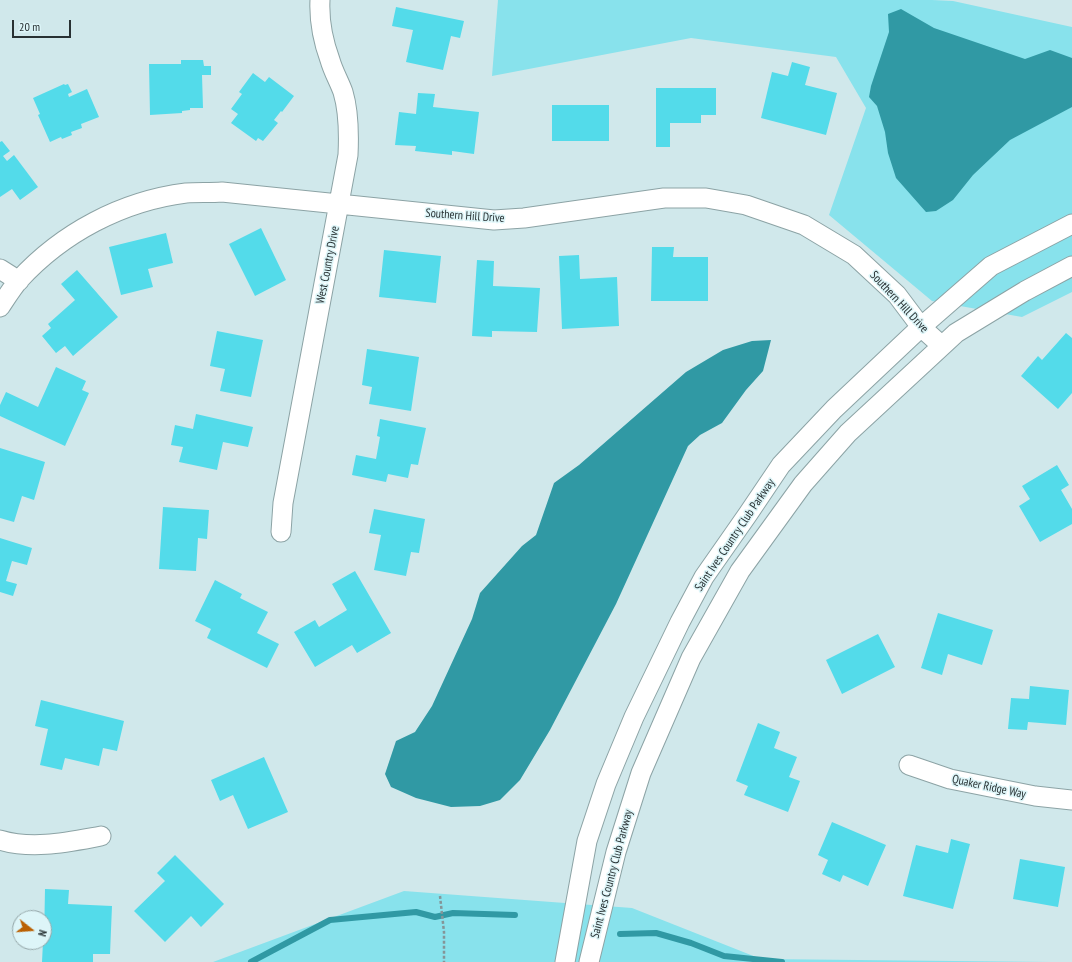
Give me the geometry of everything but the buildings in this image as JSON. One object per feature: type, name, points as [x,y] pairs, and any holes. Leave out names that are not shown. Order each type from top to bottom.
[{"type":"street","name":"West Country Drive","points":[[281,532],[283,503],[348,156],[349,124],[343,92],[330,61],[323,36],[319,8],[320,0]]},
{"type":"street","name":"Southern Hill Drive","points":[[0,307],[19,281],[49,251],[79,230],[115,212],[154,199],[186,194],[222,192],[494,220],[524,218],[664,198],[706,198],[746,205],[804,225],[854,256],[896,296],[921,327],[942,346]]},
{"type":"street","name":"Saint Ives Country Club Parkway","points":[[565,962],[588,841],[606,784],[634,717],[680,622],[704,577],[781,466],[834,409],[921,327],[990,266],[1072,224]]},
{"type":"street","name":"Saint Ives Country Club Parkway","points":[[589,962],[616,852],[641,773],[691,658],[740,571],[803,484],[838,444],[942,346],[962,329],[1025,291],[1072,266]]},
{"type":"street","points":[[0,269],[19,281]]},
{"type":"street","name":"Quaker Ridge Way","points":[[909,765],[950,779],[1035,796],[1072,800]]},
{"type":"street","points":[[0,840],[8,843],[46,845],[101,836]]},
{"type":"path","points":[[440,896],[444,929],[444,962]]},
{"type":"shaded area","points":[[498,0],[932,0],[953,1],[1072,27],[1072,292],[1022,317],[932,301],[829,215],[866,108],[836,57],[691,38],[492,76]]},
{"type":"shaded area","points":[[901,9],[934,28],[1025,59],[1050,50],[1072,58],[1072,107],[1010,140],[973,175],[953,200],[936,211],[926,212],[896,178],[888,153],[885,132],[877,106],[869,97],[871,86],[889,32],[888,14]]},
{"type":"shaded area","points":[[771,340],[763,371],[746,390],[722,423],[700,435],[688,446],[616,604],[550,730],[520,780],[500,800],[480,806],[451,807],[416,798],[391,787],[385,774],[396,741],[415,732],[432,706],[472,619],[480,593],[522,546],[536,535],[554,483],[579,465],[686,372],[723,350],[752,341]]},
{"type":"shaded area","points":[[404,891],[632,908],[761,959],[1051,962],[213,962]]},
{"type":"waterway","points":[[251,962],[330,920],[416,912],[435,917],[453,913],[515,915]]},
{"type":"waterway","points":[[620,934],[656,933],[691,943],[724,956],[782,962]]}]
